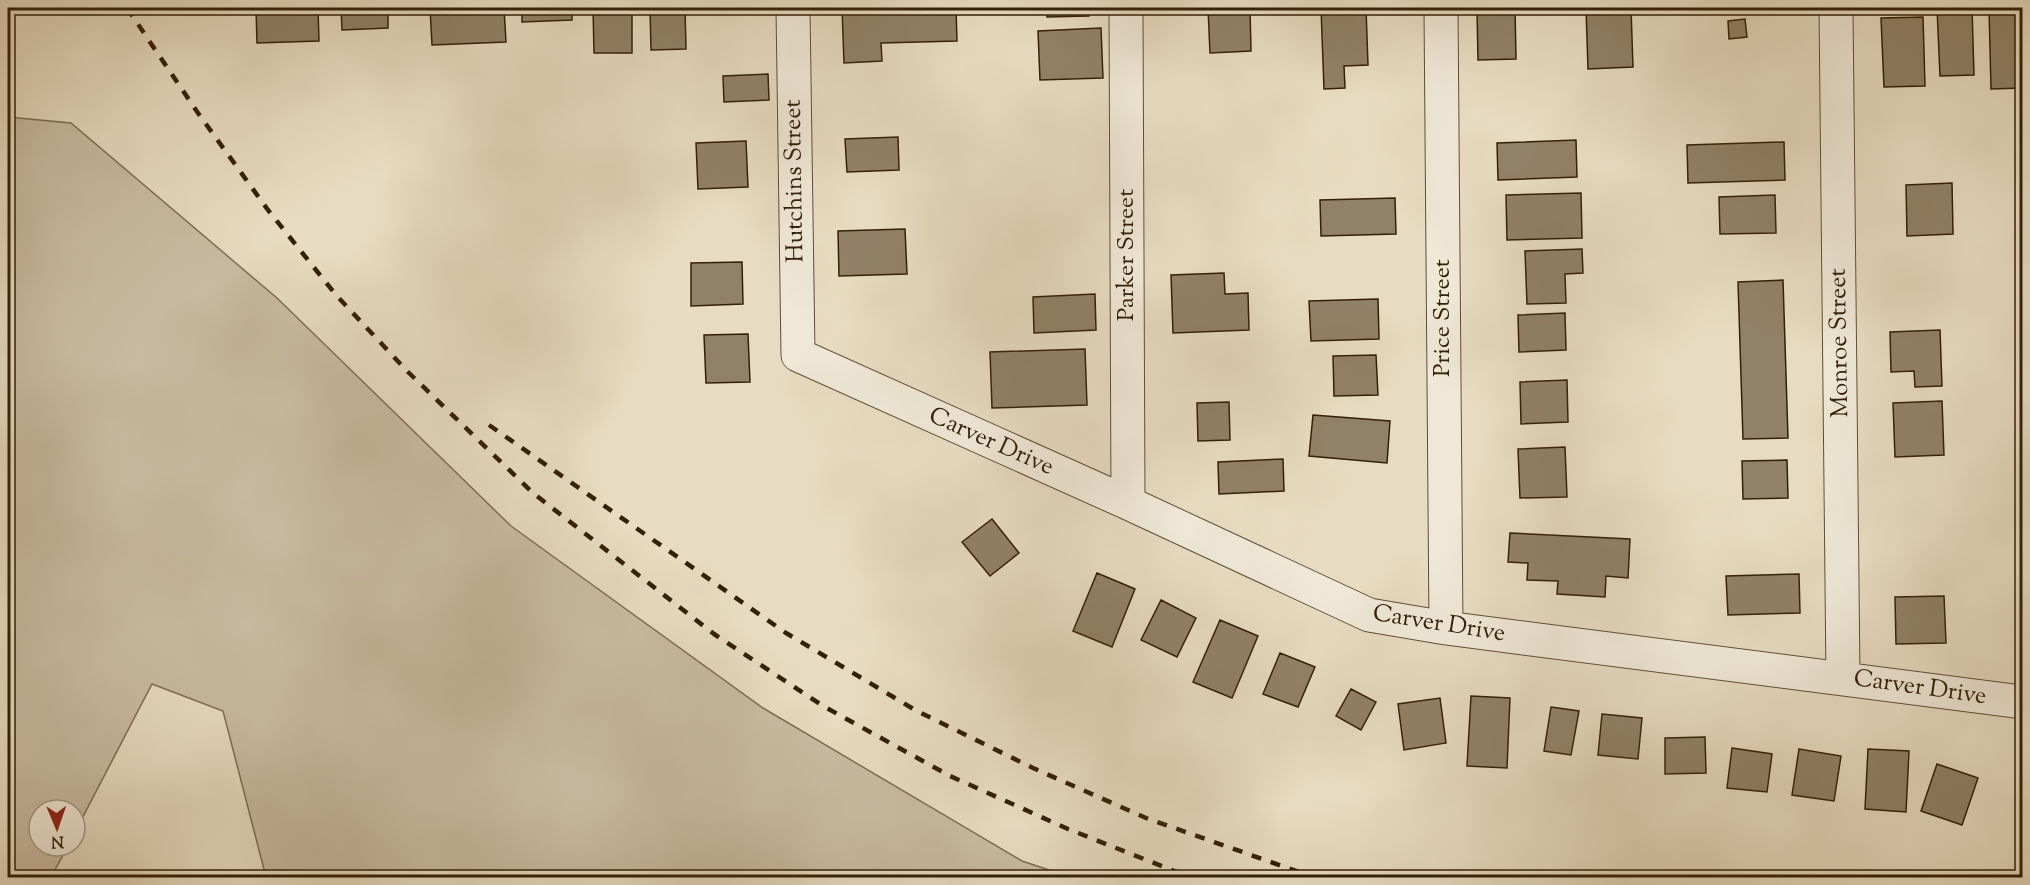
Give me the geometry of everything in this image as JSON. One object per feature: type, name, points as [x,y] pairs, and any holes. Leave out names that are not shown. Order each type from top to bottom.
[{"type":"street","name":"Hutchins Street","points":[[793,8],[798,356]]},
{"type":"street","name":"Parker Street","points":[[1126,8],[1128,503]]},
{"type":"street","name":"Price Street","points":[[1441,8],[1446,628]]},
{"type":"street","name":"Monroe Street","points":[[1836,8],[1843,678]]},
{"type":"street","name":"Carver Drive","points":[[798,356],[1128,503],[1369,615],[1446,628],[2022,702]]},
{"type":"shaded area","points":[[8,117],[71,123],[277,298],[511,526],[763,708],[1022,861],[1070,877],[266,877],[223,711],[152,684],[87,809],[87,798],[27,798],[27,858],[61,858],[51,877],[8,877]]},
{"type":"building","points":[[256,8],[318,8],[319,41],[257,43]]},
{"type":"building","points":[[341,8],[388,8],[388,28],[342,30]]},
{"type":"building","points":[[430,8],[504,8],[506,42],[432,45]]},
{"type":"building","points":[[522,8],[572,8],[572,20],[522,22]]},
{"type":"building","points":[[593,8],[632,8],[632,53],[594,53]]},
{"type":"building","points":[[650,8],[685,8],[686,49],[651,50]]},
{"type":"building","points":[[842,8],[956,8],[957,41],[881,43],[882,61],[844,63]]},
{"type":"building","points":[[1046,8],[1089,8],[1089,16],[1047,17]]},
{"type":"building","points":[[1208,8],[1250,8],[1251,51],[1210,53]]},
{"type":"building","points":[[1321,8],[1366,8],[1368,65],[1344,66],[1345,88],[1324,89]]},
{"type":"building","points":[[1515,8],[1516,59],[1478,60],[1477,9]]},
{"type":"building","points":[[1586,8],[1631,8],[1633,67],[1588,69]]},
{"type":"building","points":[[1937,8],[1972,8],[1974,75],[1940,76]]},
{"type":"building","points":[[1989,8],[2022,8],[2022,88],[1991,89]]},
{"type":"building","points":[[1923,17],[1925,86],[1884,87],[1881,18]]},
{"type":"building","points":[[1745,19],[1747,37],[1729,39],[1728,21]]},
{"type":"building","points":[[1101,28],[1103,78],[1040,80],[1038,31]]},
{"type":"building","points":[[768,74],[769,100],[724,102],[723,76]]},
{"type":"building","points":[[898,137],[899,170],[847,172],[845,139]]},
{"type":"building","points":[[1576,140],[1577,177],[1498,180],[1497,143]]},
{"type":"building","points":[[746,141],[748,187],[698,189],[696,143]]},
{"type":"building","points":[[1784,142],[1785,180],[1688,183],[1687,145]]},
{"type":"building","points":[[1952,183],[1953,234],[1907,236],[1906,185]]},
{"type":"building","points":[[1581,193],[1582,238],[1507,240],[1506,195]]},
{"type":"building","points":[[1775,195],[1776,233],[1720,234],[1719,197]]},
{"type":"building","points":[[1395,198],[1396,234],[1321,236],[1320,200]]},
{"type":"building","points":[[905,229],[907,274],[839,276],[838,231]]},
{"type":"building","points":[[1582,249],[1583,273],[1565,274],[1566,303],[1527,304],[1525,251]]},
{"type":"building","points":[[742,262],[743,304],[691,306],[691,263]]},
{"type":"building","points":[[1224,273],[1225,294],[1248,293],[1249,330],[1173,333],[1171,275]]},
{"type":"building","points":[[1783,280],[1788,438],[1743,439],[1738,282]]},
{"type":"building","points":[[1095,294],[1096,330],[1034,333],[1033,297]]},
{"type":"building","points":[[1378,299],[1379,339],[1311,341],[1309,301]]},
{"type":"building","points":[[1565,313],[1566,350],[1519,352],[1518,315]]},
{"type":"building","points":[[1940,330],[1942,386],[1915,387],[1914,371],[1891,372],[1890,332]]},
{"type":"building","points":[[748,334],[750,382],[706,383],[704,335]]},
{"type":"building","points":[[1085,349],[1087,405],[992,408],[990,352]]},
{"type":"building","points":[[1376,355],[1378,395],[1334,396],[1333,356]]},
{"type":"building","points":[[1567,380],[1568,422],[1521,424],[1520,382]]},
{"type":"building","points":[[1942,401],[1944,455],[1895,457],[1893,403]]},
{"type":"building","points":[[1229,402],[1230,440],[1198,441],[1197,403]]},
{"type":"building","points":[[1313,415],[1390,421],[1387,463],[1309,456]]},
{"type":"building","points":[[1565,447],[1567,497],[1520,498],[1518,449]]},
{"type":"building","points":[[1283,459],[1284,491],[1219,494],[1218,462]]},
{"type":"building","points":[[1787,460],[1788,498],[1743,499],[1742,461]]},
{"type":"building","points":[[992,519],[1019,553],[990,576],[962,542]]},
{"type":"building","points":[[1510,533],[1630,539],[1628,578],[1606,576],[1605,597],[1557,594],[1558,581],[1527,580],[1528,563],[1508,562]]},
{"type":"building","points":[[1097,573],[1135,589],[1112,647],[1073,631]]},
{"type":"building","points":[[1799,574],[1800,613],[1728,615],[1726,576]]},
{"type":"building","points":[[1944,596],[1946,643],[1896,644],[1895,597]]},
{"type":"building","points":[[1161,600],[1196,618],[1177,657],[1141,640]]},
{"type":"building","points":[[1220,620],[1258,636],[1232,698],[1193,682]]},
{"type":"building","points":[[1280,653],[1315,667],[1298,707],[1263,694]]},
{"type":"building","points":[[1351,689],[1376,702],[1361,730],[1336,716]]},
{"type":"building","points":[[1471,696],[1510,698],[1507,768],[1467,766]]},
{"type":"building","points":[[1440,698],[1446,743],[1404,750],[1398,704]]},
{"type":"building","points":[[1551,707],[1579,711],[1571,755],[1544,751]]},
{"type":"building","points":[[1602,714],[1642,718],[1638,759],[1598,755]]},
{"type":"building","points":[[1705,737],[1706,773],[1665,774],[1665,738]]},
{"type":"building","points":[[1732,748],[1772,754],[1767,792],[1727,788]]},
{"type":"building","points":[[1799,749],[1841,756],[1834,801],[1792,795]]},
{"type":"building","points":[[1868,749],[1909,751],[1906,812],[1865,809]]},
{"type":"building","points":[[1937,764],[1978,778],[1962,825],[1921,811]]},
{"type":"railway","points":[[127,8],[198,113],[268,210],[336,295],[408,372],[533,493],[714,634],[823,706],[950,776],[1068,829],[1192,878]]},
{"type":"railway","points":[[489,425],[786,633],[915,710],[1033,768],[1146,818],[1316,878]]}]
